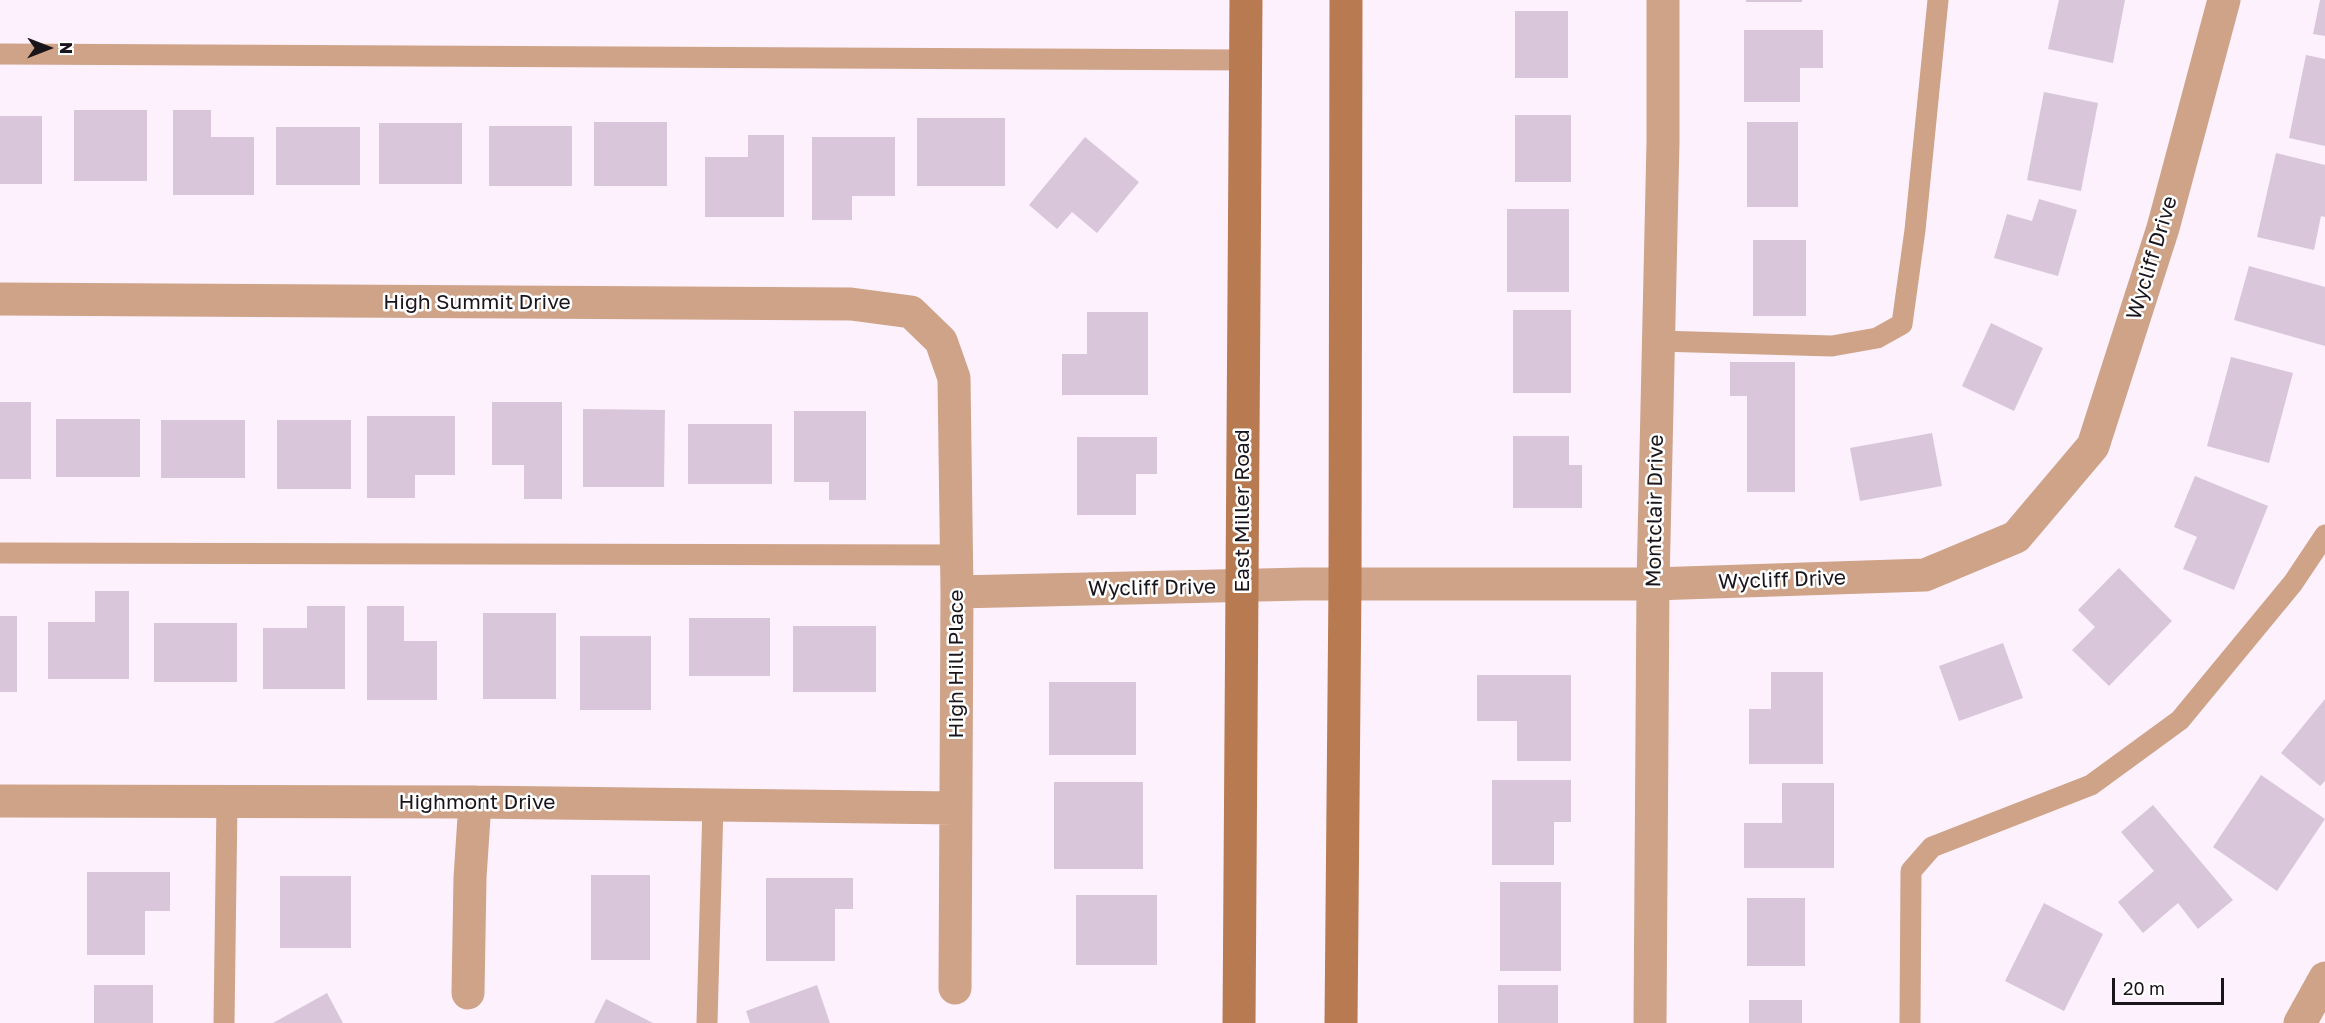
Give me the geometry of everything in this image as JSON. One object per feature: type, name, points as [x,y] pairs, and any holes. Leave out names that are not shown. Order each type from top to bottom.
[{"type":"main road","name":"East Miller Road","points":[[1239,1023],[1246,0]]},
{"type":"main road","points":[[1341,1023],[1345,585],[1346,0]]},
{"type":"street","name":"Montclair Drive","points":[[1650,1023],[1653,584],[1663,142],[1663,0]]},
{"type":"street","name":"Wycliff Drive","points":[[957,592],[1303,584],[1653,584],[1925,575],[2016,537],[2093,446],[2163,228],[2224,0]]},
{"type":"street","name":"High Summit Drive","points":[[0,299],[851,304],[911,312],[941,341]]},
{"type":"street","name":"High Hill Place","points":[[941,341],[954,378],[957,592],[955,988]]},
{"type":"street","name":"Highmont Drive","points":[[0,801],[475,802],[955,808]]},
{"type":"street","points":[[468,993],[470,878],[475,802]]},
{"type":"street","points":[[2300,1023],[2325,978]]},
{"type":"lane","points":[[1658,341],[1832,345],[1877,338],[1902,324],[1915,230],[1938,0]]},
{"type":"lane","points":[[0,54],[1245,60]]},
{"type":"lane","points":[[1910,1023],[1911,871],[1932,847],[2091,785],[2180,720],[2293,583],[2325,535]]},
{"type":"lane","points":[[0,554],[956,555]]},
{"type":"lane","points":[[224,1023],[227,802]]},
{"type":"lane","points":[[707,1023],[713,805]]},
{"type":"building","points":[[1746,0],[1802,0],[1802,2],[1746,2]]},
{"type":"building","points":[[2059,0],[2125,0],[2113,63],[2048,49]]},
{"type":"building","points":[[2320,0],[2325,0],[2325,36],[2313,34]]},
{"type":"building","points":[[1515,11],[1568,11],[1568,78],[1515,78]]},
{"type":"building","points":[[1744,30],[1823,30],[1823,68],[1800,68],[1800,102],[1744,102]]},
{"type":"building","points":[[2306,55],[2325,59],[2325,146],[2289,138]]},
{"type":"building","points":[[2044,92],[2098,103],[2081,191],[2027,180]]},
{"type":"building","points":[[74,110],[147,110],[147,181],[74,181]]},
{"type":"building","points":[[173,110],[211,110],[211,137],[254,137],[254,195],[173,195]]},
{"type":"building","points":[[1515,115],[1571,115],[1571,182],[1515,182]]},
{"type":"building","points":[[0,116],[42,116],[42,184],[0,184]]},
{"type":"building","points":[[917,118],[1005,118],[1005,186],[917,186]]},
{"type":"building","points":[[594,122],[667,122],[667,186],[594,186]]},
{"type":"building","points":[[1747,122],[1798,122],[1798,207],[1747,207]]},
{"type":"building","points":[[379,123],[462,123],[462,184],[379,184]]},
{"type":"building","points":[[489,126],[572,126],[572,186],[489,186]]},
{"type":"building","points":[[276,127],[360,127],[360,185],[276,185]]},
{"type":"building","points":[[748,135],[784,135],[784,217],[705,217],[705,157],[748,157]]},
{"type":"building","points":[[812,137],[895,137],[895,196],[852,196],[852,220],[812,220]]},
{"type":"building","points":[[1085,137],[1139,182],[1097,233],[1072,212],[1057,229],[1029,205]]},
{"type":"building","points":[[2276,153],[2325,165],[2325,217],[2321,216],[2314,250],[2257,237]]},
{"type":"building","points":[[2039,199],[2077,210],[2058,276],[1994,258],[2007,214],[2032,221]]},
{"type":"building","points":[[1507,209],[1569,209],[1569,292],[1507,292]]},
{"type":"building","points":[[1753,240],[1806,240],[1806,316],[1753,316]]},
{"type":"building","points":[[2249,266],[2325,287],[2325,346],[2234,320]]},
{"type":"building","points":[[1513,310],[1571,310],[1571,393],[1513,393]]},
{"type":"building","points":[[1087,312],[1148,312],[1148,395],[1062,395],[1062,354],[1087,354]]},
{"type":"building","points":[[1991,323],[2043,348],[2014,411],[1962,386]]},
{"type":"building","points":[[2231,357],[2293,373],[2269,463],[2207,446]]},
{"type":"building","points":[[1730,362],[1795,362],[1795,492],[1747,492],[1747,396],[1730,396]]},
{"type":"building","points":[[0,402],[31,402],[31,479],[0,479]]},
{"type":"building","points":[[492,402],[562,402],[562,499],[524,499],[524,465],[492,465]]},
{"type":"building","points":[[583,409],[665,410],[664,487],[583,487]]},
{"type":"building","points":[[794,411],[866,411],[866,500],[829,500],[829,482],[794,482]]},
{"type":"building","points":[[367,416],[455,416],[455,475],[415,475],[415,498],[367,498]]},
{"type":"building","points":[[56,419],[140,419],[140,477],[56,477]]},
{"type":"building","points":[[161,420],[245,420],[245,478],[161,478]]},
{"type":"building","points":[[277,420],[351,420],[351,489],[277,489]]},
{"type":"building","points":[[688,424],[772,424],[772,484],[688,484]]},
{"type":"building","points":[[1932,433],[1942,486],[1860,501],[1850,448]]},
{"type":"building","points":[[1513,436],[1569,436],[1569,465],[1582,465],[1582,508],[1513,508]]},
{"type":"building","points":[[1077,437],[1157,437],[1157,474],[1136,474],[1136,515],[1077,515]]},
{"type":"building","points":[[2195,476],[2268,506],[2234,590],[2183,569],[2197,537],[2174,527]]},
{"type":"building","points":[[2119,568],[2172,621],[2109,686],[2072,650],[2095,627],[2078,610]]},
{"type":"building","points":[[95,591],[129,591],[129,679],[48,679],[48,622],[95,622]]},
{"type":"building","points":[[307,606],[345,606],[345,689],[263,689],[263,628],[307,628]]},
{"type":"building","points":[[367,606],[404,606],[404,641],[437,641],[437,700],[367,700]]},
{"type":"building","points":[[483,613],[556,613],[556,699],[483,699]]},
{"type":"building","points":[[0,616],[17,616],[17,692],[0,692]]},
{"type":"building","points":[[689,618],[770,618],[770,676],[689,676]]},
{"type":"building","points":[[154,623],[237,623],[237,682],[154,682]]},
{"type":"building","points":[[793,626],[876,626],[876,692],[793,692]]},
{"type":"building","points":[[580,636],[651,636],[651,710],[580,710]]},
{"type":"building","points":[[2003,643],[2023,698],[1959,721],[1939,666]]},
{"type":"building","points":[[1771,672],[1823,672],[1823,764],[1749,764],[1749,709],[1771,709]]},
{"type":"building","points":[[1477,675],[1571,675],[1571,761],[1517,761],[1517,721],[1477,721]]},
{"type":"building","points":[[1049,682],[1136,682],[1136,755],[1049,755]]},
{"type":"building","points":[[2325,699],[2325,781],[2320,786],[2281,753]]},
{"type":"building","points":[[2261,775],[2325,819],[2277,891],[2213,847]]},
{"type":"building","points":[[1492,780],[1571,780],[1571,822],[1554,822],[1554,865],[1492,865]]},
{"type":"building","points":[[1054,782],[1143,782],[1143,869],[1054,869]]},
{"type":"building","points":[[1782,783],[1834,783],[1834,868],[1744,868],[1744,823],[1782,823]]},
{"type":"building","points":[[2153,805],[2233,900],[2198,929],[2178,903],[2143,933],[2118,902],[2154,871],[2121,832]]},
{"type":"building","points":[[87,872],[170,872],[170,911],[145,911],[145,955],[87,955]]},
{"type":"building","points":[[591,875],[650,875],[650,960],[591,960]]},
{"type":"building","points":[[280,876],[351,876],[351,948],[280,948]]},
{"type":"building","points":[[766,878],[853,878],[853,909],[835,909],[835,961],[766,961]]},
{"type":"building","points":[[1500,882],[1561,882],[1561,971],[1500,971]]},
{"type":"building","points":[[1076,895],[1157,895],[1157,965],[1076,965]]},
{"type":"building","points":[[1747,898],[1805,898],[1805,966],[1747,966]]},
{"type":"building","points":[[2044,903],[2103,934],[2064,1011],[2005,981]]},
{"type":"building","points":[[94,985],[153,985],[153,1023],[94,1023]]},
{"type":"building","points":[[817,985],[830,1023],[750,1023],[746,1011]]},
{"type":"building","points":[[1498,985],[1558,985],[1558,1023],[1498,1023]]},
{"type":"building","points":[[327,993],[343,1023],[273,1023]]},
{"type":"building","points":[[606,999],[653,1023],[594,1023]]},
{"type":"building","points":[[1749,1000],[1802,1000],[1802,1023],[1749,1023]]}]
